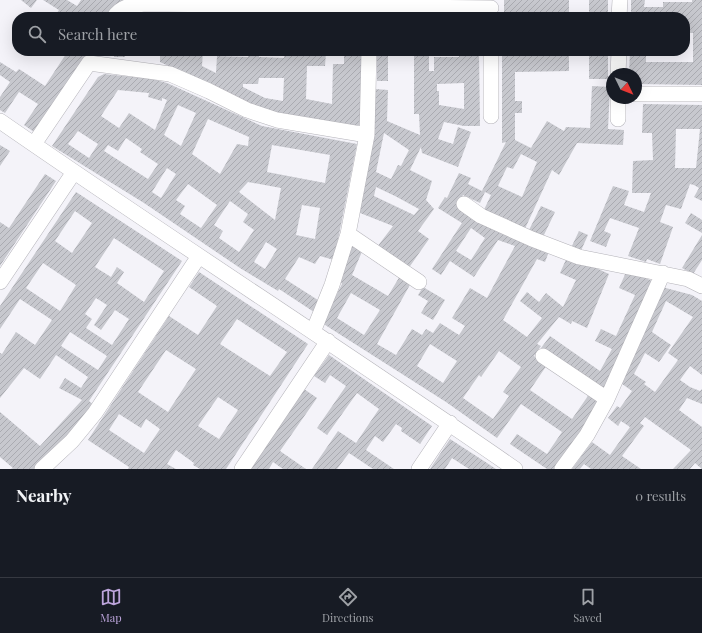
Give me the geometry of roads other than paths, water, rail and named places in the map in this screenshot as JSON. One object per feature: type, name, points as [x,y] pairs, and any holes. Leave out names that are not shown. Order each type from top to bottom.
[{"type":"street","points":[[619,12],[620,0]]},
{"type":"street","points":[[119,12],[130,5],[146,4],[370,12],[491,8]]},
{"type":"street","points":[[313,332],[332,285],[348,234],[367,135],[369,56]]},
{"type":"street","points":[[491,56],[491,116]]},
{"type":"street","points":[[618,68],[619,56]]},
{"type":"street","points":[[34,144],[93,57],[170,74],[247,110],[277,120],[367,135]]},
{"type":"street","points":[[642,94],[702,94]]},
{"type":"street","points":[[618,104],[618,119]]},
{"type":"street","points":[[0,121],[199,256],[450,423],[515,469]]},
{"type":"street","points":[[0,282],[74,172]]},
{"type":"street","points":[[464,204],[481,216],[532,239],[579,257],[663,273],[688,279],[702,286]]},
{"type":"street","points":[[348,234],[419,282]]},
{"type":"street","points":[[42,469],[72,441],[95,414],[199,256]]},
{"type":"street","points":[[562,469],[587,435],[607,399],[663,273]]},
{"type":"street","points":[[242,469],[328,341]]},
{"type":"street","points":[[543,356],[607,399]]},
{"type":"street","points":[[419,469],[450,423]]}]
